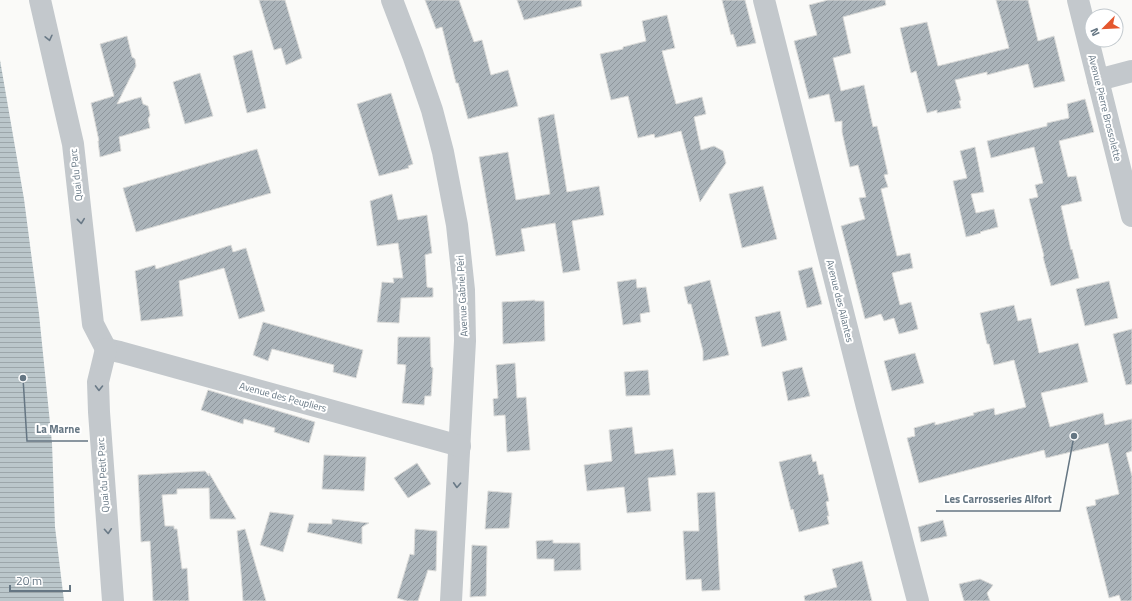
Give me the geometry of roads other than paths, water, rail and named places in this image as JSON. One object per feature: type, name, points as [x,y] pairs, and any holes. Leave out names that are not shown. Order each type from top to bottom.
[{"type":"street","name":"Quai du Parc","points":[[40,0],[73,144],[93,324],[106,349]]},
{"type":"street","name":"Avenue Gabriel Péri","points":[[392,0],[432,110],[443,152],[457,225],[464,290],[465,341],[451,601]]},
{"type":"street","name":"Avenue des Ailantes","points":[[764,0],[863,393],[918,601]]},
{"type":"street","name":"Avenue Pierre Brossolette","points":[[1078,0],[1132,216]]},
{"type":"street","points":[[1098,80],[1132,71]]},
{"type":"street","name":"Avenue des Peupliers","points":[[106,349],[460,446]]},
{"type":"street","name":"Quai du Petit Parc","points":[[106,349],[98,382],[113,601]]},
{"type":"place","name":"La Marne","points":[[23,378]]},
{"type":"place","name":"Les Carrosseries Alfort","points":[[1074,436]]}]
